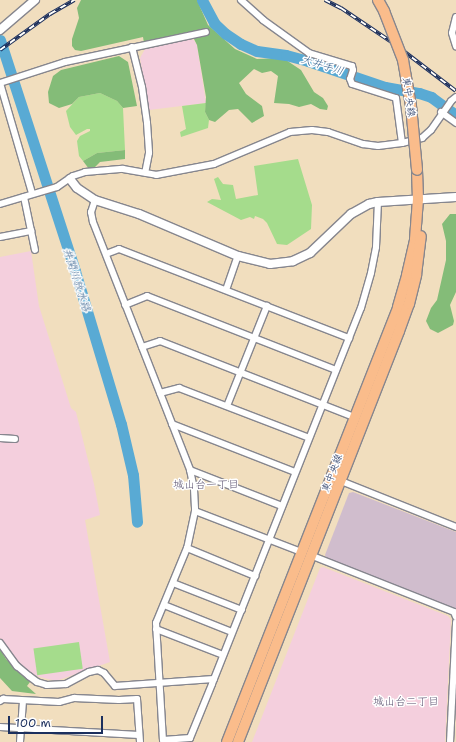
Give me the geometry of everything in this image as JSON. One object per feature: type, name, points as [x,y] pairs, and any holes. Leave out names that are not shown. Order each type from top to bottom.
[{"type":"highway","name":"東中央線","points":[[238,742],[354,417],[398,306],[408,275],[415,239],[418,199],[411,106],[403,60],[387,18],[378,0]]},
{"type":"highway","name":"東中央線","points":[[227,742],[306,554],[341,481],[409,304],[422,235],[423,210],[418,199]]},
{"type":"street","points":[[3,27],[35,0]]},
{"type":"street","points":[[242,0],[263,20],[299,47],[319,57],[352,66],[353,70],[350,79],[352,84],[396,98],[402,143]]},
{"type":"street","points":[[456,16],[452,33],[456,46]]},
{"type":"street","points":[[35,193],[1,83],[65,62],[206,32]]},
{"type":"street","points":[[132,47],[142,87],[147,123],[149,152],[145,173]]},
{"type":"street","points":[[0,204],[57,187],[85,172],[123,168],[156,175],[169,174],[214,164],[290,132],[312,130],[323,131],[346,137],[363,144],[378,146],[402,143],[422,138],[430,130],[441,112],[451,100],[456,97]]},
{"type":"street","points":[[441,112],[456,123]]},
{"type":"street","points":[[70,179],[77,188],[96,200],[139,214],[238,256],[270,264],[300,259],[321,244],[351,214],[369,204],[378,202],[456,197]]},
{"type":"street","points":[[24,197],[35,250]]},
{"type":"street","points":[[96,200],[91,212],[125,305],[190,470],[194,489],[195,511],[187,548],[156,624],[163,740],[190,738],[242,610],[360,308],[371,273],[376,247],[378,202]]},
{"type":"street","points":[[0,237],[31,231]]},
{"type":"street","points":[[106,254],[119,249],[349,338]]},
{"type":"street","points":[[226,290],[238,256]]},
{"type":"street","points":[[125,305],[147,296],[336,370]]},
{"type":"street","points":[[227,406],[267,306]]},
{"type":"street","points":[[142,347],[160,341],[322,403],[354,417]]},
{"type":"street","points":[[160,393],[179,388],[309,438]]},
{"type":"street","points":[[172,424],[295,472]]},
{"type":"street","points":[[0,438],[15,439]]},
{"type":"street","points":[[190,470],[282,506]]},
{"type":"street","points":[[341,481],[456,527]]},
{"type":"street","points":[[195,511],[454,612],[456,617]]},
{"type":"street","points":[[187,548],[255,576]]},
{"type":"street","points":[[173,582],[242,610]]},
{"type":"street","points":[[164,605],[232,632]]},
{"type":"street","points":[[450,742],[456,622]]},
{"type":"street","points":[[156,629],[223,655]]},
{"type":"street","points":[[0,643],[17,666],[37,682],[47,685],[66,684],[89,672],[98,670],[104,673],[115,686],[214,680]]},
{"type":"street","points":[[0,701],[3,699],[59,702],[74,698],[119,700],[137,699],[140,742]]},
{"type":"street","points":[[20,742],[22,701]]},
{"type":"street","points":[[0,727],[139,735]]},
{"type":"shaded area","points":[[191,39],[194,40],[197,45],[206,103],[149,110],[140,58],[145,49]]},
{"type":"shaded area","points":[[31,251],[39,306],[71,408],[76,412],[100,515],[85,520],[110,662],[56,681],[36,676],[21,666],[0,638],[0,257]]},
{"type":"shaded area","points":[[353,492],[456,532],[456,610],[327,559],[325,555],[349,493]]},
{"type":"shaded area","points":[[323,567],[448,616],[451,620],[445,742],[252,742],[320,568]]},
{"type":"green space","points":[[81,0],[197,0],[208,25],[235,49],[257,59],[283,58],[301,70],[314,92],[323,98],[328,106],[327,110],[320,109],[311,104],[299,107],[289,104],[274,103],[278,76],[271,71],[262,73],[254,69],[239,83],[246,94],[262,106],[264,116],[252,123],[238,109],[229,110],[215,122],[209,120],[205,112],[206,97],[197,45],[194,39],[145,49],[143,37],[81,51],[75,50],[72,46],[72,39],[79,18],[77,8]]},
{"type":"green space","points":[[119,56],[128,62],[137,106],[123,108],[117,101],[100,93],[79,97],[72,104],[59,108],[49,103],[48,92],[53,76],[61,70]]},
{"type":"green space","points":[[100,93],[117,101],[123,108],[125,150],[97,153],[83,161],[79,156],[77,141],[80,136],[90,131],[90,129],[76,135],[70,127],[66,111],[79,97]]},
{"type":"green space","points":[[206,103],[205,112],[209,120],[208,128],[181,137],[180,132],[186,129],[182,106]]},
{"type":"green space","points":[[125,150],[125,159],[100,162],[94,168],[89,169],[83,161],[97,153]]},
{"type":"green space","points":[[298,159],[312,205],[311,229],[287,245],[277,244],[267,223],[263,219],[255,216],[254,219],[250,217],[241,220],[207,202],[212,199],[221,200],[214,179],[218,177],[223,184],[233,185],[236,199],[258,195],[254,166]]},
{"type":"green space","points":[[450,214],[456,214],[456,292],[450,305],[454,321],[453,325],[438,333],[430,329],[426,321],[431,308],[437,300],[446,260],[446,241],[442,224]]},
{"type":"green space","points":[[79,642],[83,669],[37,675],[33,648]]},
{"type":"green space","points":[[0,649],[6,659],[30,682],[27,686],[36,694],[12,691],[0,678]]},
{"type":"waterway","name":"大井手川","points":[[202,0],[214,23],[226,34],[241,44],[257,51],[286,55],[308,61],[385,87],[419,93],[431,97],[456,115]]},
{"type":"waterway","name":"井関川放水路","points":[[0,40],[75,271],[121,424],[133,475],[137,522]]},
{"type":"railway","points":[[0,50],[50,14],[74,0]]},
{"type":"railway","points":[[325,0],[341,8],[393,43],[456,91]]},
{"type":"district","name":"城山台一丁目","points":[[206,485]]},
{"type":"district","name":"城山台二丁目","points":[[406,702]]}]
